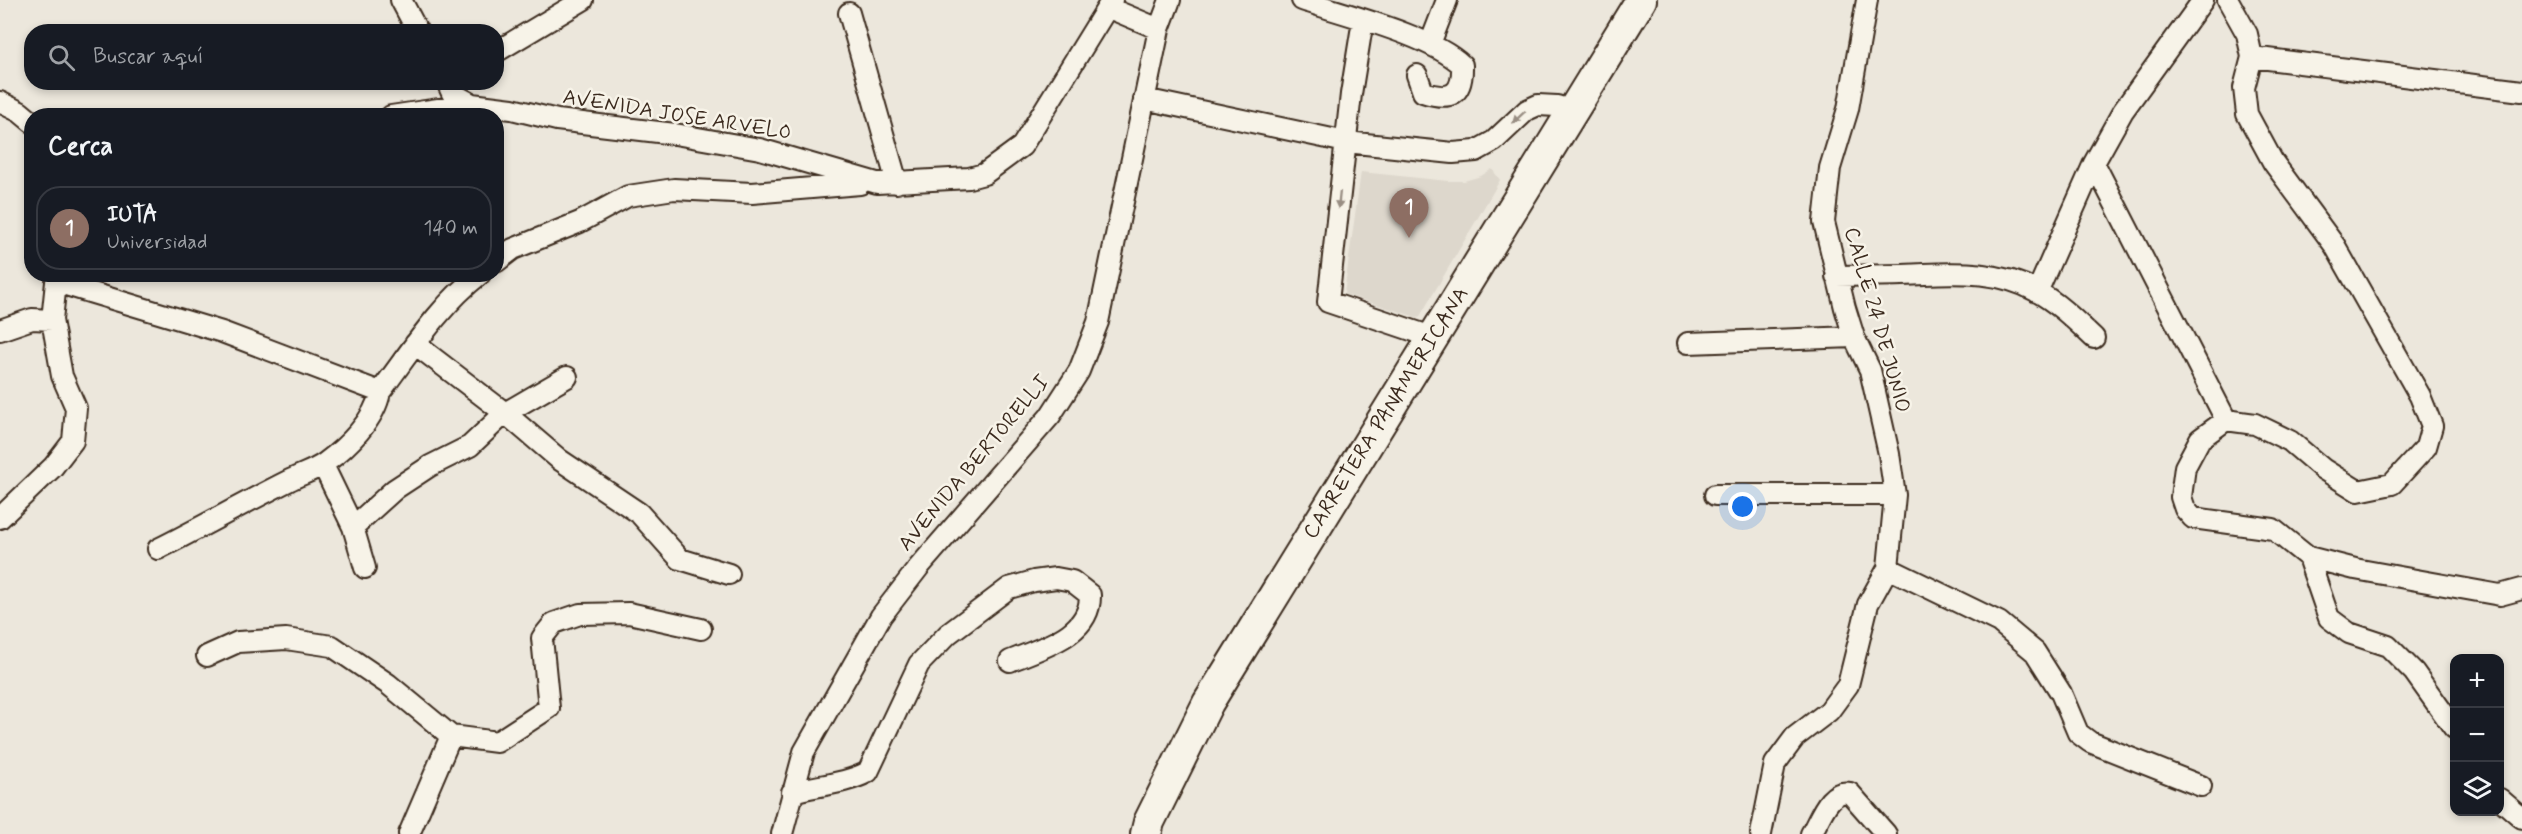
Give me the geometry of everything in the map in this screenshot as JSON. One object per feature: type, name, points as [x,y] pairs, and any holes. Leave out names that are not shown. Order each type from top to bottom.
[{"type":"main road","name":"CARRETERA PANAMERICANA","points":[[1146,834],[1149,822],[1208,703],[1641,0]]},
{"type":"street","points":[[401,0],[414,24]]},
{"type":"street","points":[[504,47],[583,0]]},
{"type":"street","name":"AVENIDA BERTORELLI","points":[[782,834],[804,752],[881,616],[919,567],[1050,416],[1079,371],[1098,322],[1159,29],[1170,0]]},
{"type":"street","points":[[1302,0],[1430,44],[1451,55],[1462,65],[1462,84],[1454,94],[1440,98],[1423,92],[1417,75]]},
{"type":"street","points":[[1430,44],[1447,0]]},
{"type":"street","name":"CALLE 24 DE JUNIO","points":[[1761,834],[1775,765],[1796,737],[1828,711],[1848,685],[1868,604],[1888,568],[1895,495],[1870,370],[1854,337],[1836,276],[1824,222],[1830,168],[1848,109],[1867,0]]},
{"type":"street","points":[[2037,292],[2094,163],[2123,111],[2203,0]]},
{"type":"street","points":[[2228,0],[2247,34],[2252,57],[2244,88],[2247,114],[2273,162],[2335,246],[2420,396],[2432,426],[2426,447],[2392,484],[2358,491],[2324,469],[2290,441],[2255,424],[2226,420],[2200,439],[2185,467],[2181,497],[2185,509],[2193,518],[2273,529],[2308,557],[2355,569],[2500,595],[2522,589]]},
{"type":"street","points":[[1111,4],[1159,29]]},
{"type":"street","name":"AVENIDA JOSE ARVELO","points":[[450,90],[472,104],[512,109],[557,120],[665,133],[760,149],[877,183],[969,178],[984,174],[1022,146],[1111,4]]},
{"type":"street","points":[[849,13],[897,183]]},
{"type":"street","points":[[1363,20],[1346,142],[1328,302],[1432,337]]},
{"type":"street","points":[[2252,57],[2522,91]]},
{"type":"street","points":[[1144,99],[1346,142],[1453,153],[1476,151],[1494,141],[1527,110],[1538,105],[1557,106],[1573,111]]},
{"type":"street","points":[[0,102],[24,115]]},
{"type":"street","points":[[445,108],[472,104]]},
{"type":"street","points":[[2094,163],[2226,420]]},
{"type":"street","points":[[504,256],[513,249],[580,222],[628,196],[674,189],[752,193],[823,185],[877,183]]},
{"type":"street","points":[[1836,276],[1945,272],[2017,282],[2060,308],[2094,338]]},
{"type":"street","points":[[0,518],[53,466],[73,441],[76,408],[62,376],[52,320],[57,282]]},
{"type":"street","points":[[70,282],[222,332],[380,392]]},
{"type":"street","points":[[158,549],[235,511],[289,480],[323,465],[350,442],[378,401],[380,392],[459,290],[470,282]]},
{"type":"street","points":[[0,330],[32,320],[52,320]]},
{"type":"street","points":[[1688,343],[1854,337]]},
{"type":"street","points":[[416,344],[505,413],[560,460],[639,513],[681,559],[729,574]]},
{"type":"street","points":[[353,527],[395,489],[430,465],[470,446],[505,413],[567,377]]},
{"type":"street","points":[[323,465],[353,527],[365,568]]},
{"type":"street","points":[[1715,495],[1895,495]]},
{"type":"street","points":[[2308,557],[2329,618],[2349,633],[2388,646],[2414,672],[2450,722]]},
{"type":"street","points":[[1888,568],[1999,622],[2035,651],[2061,693],[2078,733],[2090,742],[2201,786]]},
{"type":"street","points":[[792,792],[819,784],[852,781],[868,772],[919,664],[948,634],[1009,588],[1056,578],[1072,581],[1090,595],[1086,616],[1080,627],[1063,638],[1010,662]]},
{"type":"street","points":[[207,656],[238,642],[286,639],[332,646],[388,684],[451,736],[497,742],[549,708],[542,638],[554,622],[580,614],[629,613],[701,629]]},
{"type":"street","points":[[409,834],[451,736]]},
{"type":"street","points":[[1811,834],[1830,800],[1835,794],[1843,791],[1850,793],[1886,834]]},
{"type":"street","points":[[2504,803],[2522,818]]},
{"type":"shaded area","points":[[1492,169],[1500,180],[1419,318],[1344,294],[1361,172],[1464,181],[1481,176]]},
{"type":"place","name":"IUTA","points":[[1409,238]]}]
